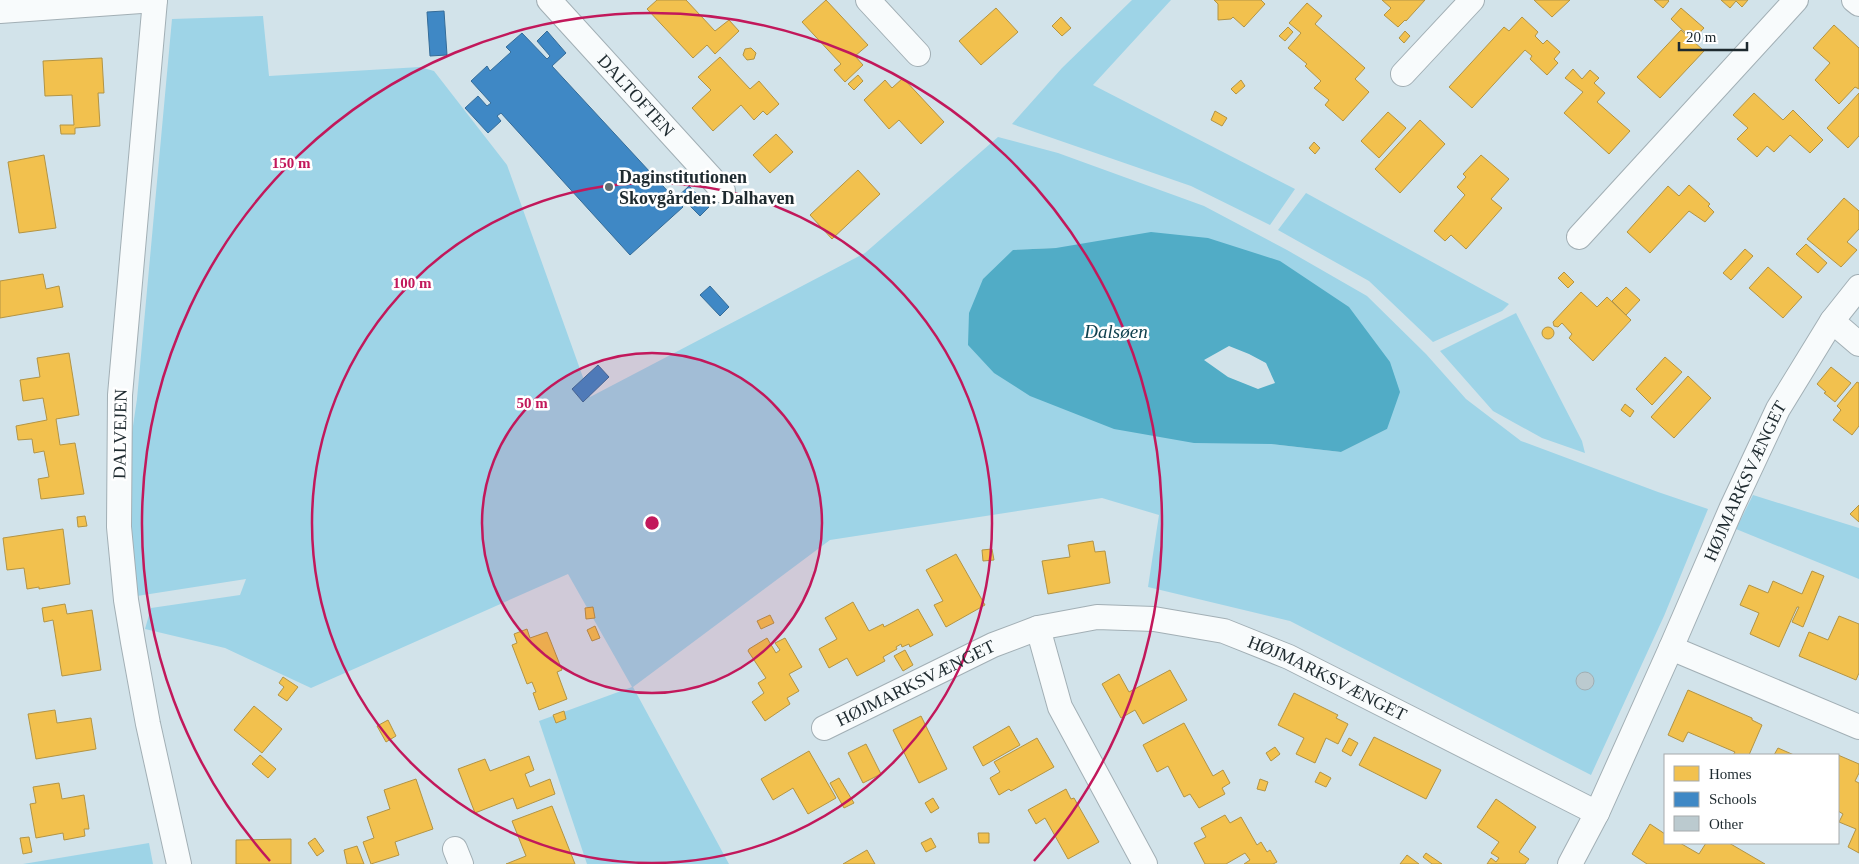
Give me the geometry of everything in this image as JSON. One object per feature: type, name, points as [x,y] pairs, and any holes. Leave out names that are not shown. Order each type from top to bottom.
[{"type":"street","points":[[0,11],[155,0]]},
{"type":"street","name":"DALVEJEN","points":[[155,0],[120,395],[119,527],[127,610],[148,724],[179,864]]},
{"type":"street","name":"DALTOFTEN","points":[[549,0],[724,191]]},
{"type":"street","points":[[868,0],[918,54]]},
{"type":"street","points":[[1403,74],[1472,0]]},
{"type":"street","points":[[1579,237],[1796,0]]},
{"type":"street","points":[[1854,0],[1859,4]]},
{"type":"street","name":"HØJMARKSVÆNGET","points":[[1570,864],[1597,813],[1732,507],[1778,408],[1832,321],[1859,287]]},
{"type":"street","points":[[1832,321],[1859,344]]},
{"type":"street","name":"HØJMARKSVÆNGET","points":[[824,728],[993,645],[1038,628],[1096,617],[1154,619],[1224,631],[1289,657],[1597,813]]},
{"type":"street","points":[[1038,628],[1060,707],[1145,864]]},
{"type":"street","points":[[1671,648],[1859,727]]},
{"type":"shaded area","points":[[1132,0],[1171,0],[1093,85],[1295,189],[1270,225],[1191,186],[1012,124],[1062,68]]},
{"type":"shaded area","points":[[263,16],[269,76],[420,67],[434,71],[507,165],[590,397],[865,253],[998,137],[1058,153],[1204,206],[1287,250],[1367,296],[1426,354],[1466,399],[1521,441],[1708,509],[1664,616],[1591,775],[1290,621],[1148,587],[1159,515],[1102,498],[830,540],[633,687],[729,864],[587,864],[539,721],[632,687],[568,574],[311,688],[225,648],[145,629],[151,608],[240,595],[246,579],[137,596],[129,525],[129,453],[137,399],[172,19]],"holes":[[[1056,248],[1387,429],[1341,452],[1271,444],[1013,250]]]},
{"type":"shaded area","points":[[1306,193],[1509,304],[1502,311],[1433,342],[1369,281],[1278,230]]},
{"type":"shaded area","points":[[1516,313],[1582,441],[1585,453],[1542,438],[1493,411],[1440,351]]},
{"type":"shaded area","points":[[1753,495],[1859,528],[1859,579],[1736,529]]},
{"type":"shaded area","points":[[149,843],[153,864],[23,864]]},
{"type":"water","name":"Dalsøen","points":[[1151,232],[1208,238],[1280,261],[1349,307],[1390,362],[1400,392],[1387,429],[1341,452],[1271,444],[1194,443],[1114,429],[1030,396],[994,373],[968,345],[969,313],[983,279],[1013,250],[1056,248]],"holes":[[[1229,346],[1266,363],[1275,383],[1258,389],[1228,377],[1204,360]]]},
{"type":"building: Homes","points":[[657,0],[686,0],[715,31],[729,20],[739,31],[715,54],[707,45],[693,58],[647,9]]},
{"type":"building: Homes","points":[[826,0],[868,45],[855,56],[863,65],[845,82],[834,70],[841,64],[802,22]]},
{"type":"building: Homes","points":[[1214,0],[1261,0],[1265,4],[1244,27],[1233,17],[1231,19],[1218,20],[1218,4]]},
{"type":"building: Homes","points":[[1382,0],[1425,0],[1398,27],[1384,15],[1391,8]]},
{"type":"building: Homes","points":[[1534,0],[1570,0],[1552,17]]},
{"type":"building: Homes","points":[[1654,0],[1668,0],[1669,1],[1663,8]]},
{"type":"building: Homes","points":[[1721,0],[1748,0],[1742,7],[1736,1],[1730,8]]},
{"type":"building: Homes","points":[[1307,3],[1322,16],[1315,24],[1365,68],[1355,79],[1369,92],[1343,121],[1325,105],[1329,100],[1314,88],[1321,81],[1305,66],[1307,64],[1288,48],[1301,33],[1289,23]]},
{"type":"building: Homes","points":[[996,8],[1018,32],[981,65],[959,41]]},
{"type":"building: Homes","points":[[1681,8],[1704,28],[1693,40],[1671,19]]},
{"type":"building: Homes","points":[[1061,17],[1071,28],[1062,36],[1052,26]]},
{"type":"building: Homes","points":[[1522,17],[1538,32],[1535,36],[1543,44],[1547,40],[1560,52],[1554,59],[1558,63],[1547,75],[1530,59],[1532,56],[1525,50],[1472,108],[1449,87],[1504,27],[1509,31]]},
{"type":"building: Homes","points":[[1834,25],[1859,48],[1859,89],[1855,87],[1839,104],[1815,80],[1830,63],[1813,48]]},
{"type":"building: Homes","points":[[1288,27],[1293,32],[1285,41],[1279,36]]},
{"type":"building: Homes","points":[[1681,30],[1704,51],[1660,98],[1637,77]]},
{"type":"building: Homes","points":[[1405,31],[1410,36],[1404,43],[1399,38]]},
{"type":"building: Homes","points":[[751,48],[756,53],[754,59],[747,60],[743,55],[745,49]]},
{"type":"building: Homes","points":[[720,57],[750,89],[759,81],[779,104],[767,115],[763,111],[754,120],[741,105],[713,131],[692,108],[711,90],[698,77]]},
{"type":"building: Homes","points":[[102,58],[104,93],[98,93],[100,126],[75,128],[75,134],[61,134],[60,125],[74,125],[72,95],[45,96],[43,61]]},
{"type":"building: Homes","points":[[1573,69],[1582,79],[1590,70],[1599,78],[1594,83],[1605,93],[1597,102],[1630,131],[1609,154],[1564,113],[1583,92],[1565,78]]},
{"type":"building: Homes","points":[[858,75],[863,81],[854,90],[848,84]]},
{"type":"building: Homes","points":[[903,78],[944,122],[921,144],[899,120],[889,129],[864,100],[885,80],[892,88]]},
{"type":"building: Homes","points":[[1241,80],[1245,86],[1236,94],[1231,89]]},
{"type":"building: Homes","points":[[1754,93],[1783,120],[1793,110],[1823,140],[1810,153],[1790,135],[1774,152],[1767,146],[1757,157],[1737,139],[1748,128],[1733,115]]},
{"type":"building: Homes","points":[[1859,93],[1859,136],[1848,148],[1827,128]]},
{"type":"building: Homes","points":[[1215,111],[1227,118],[1222,126],[1211,120]]},
{"type":"building: Homes","points":[[1388,112],[1406,128],[1379,158],[1361,141]]},
{"type":"building: Homes","points":[[1420,120],[1445,144],[1400,193],[1375,169]]},
{"type":"building: Homes","points":[[776,134],[793,152],[770,173],[753,155]]},
{"type":"building: Homes","points":[[1314,142],[1320,148],[1315,154],[1309,148]]},
{"type":"building: Homes","points":[[44,155],[56,228],[19,233],[8,162]]},
{"type":"building: Homes","points":[[1481,155],[1509,179],[1491,199],[1502,208],[1466,249],[1451,235],[1445,241],[1434,231],[1465,195],[1457,187],[1466,177],[1463,174]]},
{"type":"building: Homes","points":[[858,170],[880,194],[832,239],[810,215]]},
{"type":"building: Homes","points":[[1689,185],[1710,204],[1708,206],[1714,212],[1705,222],[1689,211],[1650,253],[1627,232],[1668,186],[1679,196]]},
{"type":"building: Homes","points":[[1844,198],[1859,211],[1859,229],[1847,242],[1857,250],[1841,267],[1807,239]]},
{"type":"building: Homes","points":[[1806,244],[1827,263],[1818,273],[1796,254]]},
{"type":"building: Homes","points":[[1745,249],[1753,256],[1731,280],[1723,273]]},
{"type":"building: Homes","points":[[1768,267],[1802,297],[1783,318],[1749,288]]},
{"type":"building: Homes","points":[[1564,272],[1574,282],[1568,288],[1558,278]]},
{"type":"building: Homes","points":[[43,274],[46,289],[59,286],[63,307],[0,318],[0,281]]},
{"type":"building: Homes","points":[[1626,287],[1640,300],[1626,315],[1612,301]]},
{"type":"building: Homes","points":[[1581,292],[1597,307],[1607,297],[1631,320],[1593,361],[1569,338],[1572,334],[1562,323],[1558,327],[1554,326],[1553,322]]},
{"type":"building: Homes","points":[[1550,327],[1553,328],[1553,338],[1546,339],[1543,338],[1542,331],[1543,328]]},
{"type":"building: Homes","points":[[69,353],[79,415],[56,419],[60,445],[75,443],[84,494],[41,499],[38,479],[49,477],[44,451],[34,453],[32,439],[18,440],[16,426],[47,420],[43,398],[23,401],[20,380],[40,377],[37,358]]},
{"type":"building: Homes","points":[[1665,357],[1682,372],[1652,405],[1636,389]]},
{"type":"building: Homes","points":[[1831,367],[1851,383],[1835,402],[1817,384]]},
{"type":"building: Homes","points":[[1688,376],[1711,398],[1674,438],[1651,417]]},
{"type":"building: Homes","points":[[1857,382],[1859,383],[1859,426],[1852,435],[1833,420],[1841,410],[1837,406]]},
{"type":"building: Homes","points":[[1625,404],[1634,411],[1630,417],[1621,410]]},
{"type":"building: Homes","points":[[1859,505],[1859,522],[1850,514]]},
{"type":"building: Homes","points":[[85,516],[87,526],[78,527],[77,517]]},
{"type":"building: Homes","points":[[63,529],[70,584],[27,589],[24,568],[7,570],[3,538]]},
{"type":"building: Homes","points":[[1093,541],[1095,552],[1105,551],[1110,583],[1048,594],[1042,561],[1070,557],[1068,545]]},
{"type":"building: Homes","points":[[992,549],[994,560],[983,561],[982,550]]},
{"type":"building: Homes","points":[[956,554],[985,605],[946,627],[934,605],[943,601],[926,570]]},
{"type":"building: Homes","points":[[1812,571],[1824,576],[1803,627],[1792,622],[1799,607],[1797,607],[1779,647],[1750,634],[1759,613],[1740,605],[1749,585],[1768,593],[1773,581],[1802,594]]},
{"type":"building: Homes","points":[[853,602],[869,631],[883,624],[884,627],[918,609],[933,635],[910,647],[909,644],[902,647],[901,644],[896,647],[897,649],[883,657],[885,661],[857,676],[847,658],[829,668],[819,649],[837,639],[825,618]]},
{"type":"building: Homes","points":[[65,604],[67,614],[92,610],[101,670],[62,676],[53,620],[44,622],[42,608]]},
{"type":"building: Homes","points":[[593,607],[595,618],[586,619],[585,608]]},
{"type":"building: Homes","points":[[770,615],[774,623],[761,629],[757,621]]},
{"type":"building: Homes","points":[[1839,616],[1859,624],[1859,673],[1856,680],[1799,656],[1809,632],[1828,640]]},
{"type":"building: Homes","points":[[595,626],[600,638],[592,641],[587,630]]},
{"type":"building: Homes","points":[[527,629],[530,638],[547,632],[562,670],[557,672],[567,699],[539,710],[533,693],[536,692],[532,682],[527,684],[512,645],[517,643],[514,634]]},
{"type":"building: Homes","points":[[767,638],[776,653],[780,650],[775,643],[785,638],[802,667],[789,674],[799,691],[787,698],[790,704],[765,721],[752,702],[764,693],[758,683],[766,678],[748,651]]},
{"type":"building: Homes","points":[[905,650],[913,665],[903,671],[894,656]]},
{"type":"building: Homes","points":[[1170,670],[1187,700],[1143,724],[1135,710],[1121,718],[1102,684],[1119,674],[1129,692]]},
{"type":"building: Homes","points":[[283,677],[298,687],[287,701],[278,695],[284,687],[279,683]]},
{"type":"building: Homes","points":[[1688,690],[1752,718],[1752,720],[1762,725],[1749,754],[1734,754],[1735,752],[1688,732],[1683,742],[1668,735]]},
{"type":"building: Homes","points":[[1294,693],[1338,715],[1336,718],[1348,724],[1338,744],[1326,738],[1315,763],[1296,754],[1304,738],[1278,725]]},
{"type":"building: Homes","points":[[254,706],[282,729],[262,753],[234,730]]},
{"type":"building: Homes","points":[[55,710],[57,723],[91,718],[96,749],[36,759],[28,714]]},
{"type":"building: Homes","points":[[564,711],[566,719],[556,723],[553,715]]},
{"type":"building: Homes","points":[[921,716],[947,769],[919,783],[893,730]]},
{"type":"building: Homes","points":[[388,720],[396,736],[386,742],[377,726]]},
{"type":"building: Homes","points":[[1184,723],[1213,776],[1223,770],[1230,783],[1222,788],[1225,794],[1199,808],[1190,794],[1184,797],[1168,766],[1157,772],[1143,745]]},
{"type":"building: Homes","points":[[1009,726],[1020,745],[983,766],[973,747]]},
{"type":"building: Homes","points":[[1374,737],[1441,770],[1426,799],[1359,765]]},
{"type":"building: Homes","points":[[1037,738],[1054,767],[1011,791],[1009,789],[999,795],[990,778],[1000,772],[994,762]]},
{"type":"building: Homes","points":[[1349,738],[1358,743],[1351,756],[1342,751]]},
{"type":"building: Homes","points":[[866,744],[881,774],[863,783],[848,753]]},
{"type":"building: Homes","points":[[1275,747],[1280,754],[1271,761],[1266,753]]},
{"type":"building: Homes","points":[[1778,748],[1792,754],[1775,754]]},
{"type":"building: Homes","points":[[809,751],[836,798],[808,814],[793,788],[773,800],[761,779]]},
{"type":"building: Homes","points":[[260,755],[276,769],[268,778],[252,764]]},
{"type":"building: Homes","points":[[1839,755],[1859,764],[1859,773],[1855,781],[1859,783],[1859,853],[1848,847],[1856,829],[1839,822],[1843,814],[1839,812]]},
{"type":"building: Homes","points":[[529,756],[534,770],[525,774],[530,787],[550,779],[555,794],[517,809],[513,798],[475,813],[458,769],[485,759],[490,771]]},
{"type":"building: Homes","points":[[1320,772],[1331,778],[1326,787],[1315,782]]},
{"type":"building: Homes","points":[[839,778],[854,803],[844,808],[830,783]]},
{"type":"building: Homes","points":[[416,779],[433,829],[395,842],[399,855],[371,864],[363,842],[374,838],[367,817],[390,809],[384,790]]},
{"type":"building: Homes","points":[[1260,779],[1268,782],[1265,791],[1257,789]]},
{"type":"building: Homes","points":[[59,783],[62,799],[84,795],[89,829],[84,829],[85,836],[64,840],[63,833],[36,838],[30,804],[36,803],[33,787]]},
{"type":"building: Homes","points":[[1066,789],[1071,799],[1074,798],[1099,842],[1068,859],[1045,818],[1036,824],[1028,810]]},
{"type":"building: Homes","points":[[933,798],[939,808],[931,813],[925,803]]},
{"type":"building: Homes","points":[[1496,799],[1536,827],[1519,852],[1529,859],[1525,864],[1487,864],[1491,858],[1496,862],[1499,858],[1491,853],[1499,842],[1477,827]]},
{"type":"building: Homes","points":[[552,806],[575,864],[506,864],[526,856],[512,821]]},
{"type":"building: Homes","points":[[1225,815],[1230,823],[1241,817],[1257,845],[1261,842],[1267,852],[1270,850],[1277,862],[1273,864],[1244,864],[1250,860],[1245,853],[1226,864],[1205,864],[1194,843],[1206,837],[1201,828]]},
{"type":"building: Homes","points":[[1650,824],[1664,833],[1664,844],[1682,844],[1699,854],[1705,844],[1731,844],[1765,864],[1647,864],[1632,854]]},
{"type":"building: Homes","points":[[978,833],[989,833],[989,843],[979,843]]},
{"type":"building: Homes","points":[[29,837],[32,852],[23,854],[20,838]]},
{"type":"building: Homes","points":[[315,838],[324,851],[317,856],[308,843]]},
{"type":"building: Homes","points":[[931,838],[936,847],[926,852],[921,843]]},
{"type":"building: Homes","points":[[291,839],[291,864],[236,864],[236,840]]},
{"type":"building: Homes","points":[[357,846],[364,864],[347,864],[344,850]]},
{"type":"building: Homes","points":[[867,850],[875,864],[843,864]]},
{"type":"building: Homes","points":[[1426,853],[1442,864],[1432,864],[1423,857]]},
{"type":"building: Homes","points":[[1407,855],[1419,864],[1400,864]]},
{"type":"building: Schools","points":[[444,11],[447,55],[430,56],[427,12]]},
{"type":"building: Schools","points":[[547,31],[566,53],[552,66],[675,199],[689,186],[709,207],[700,216],[685,201],[681,205],[683,207],[630,255],[501,113],[497,116],[501,121],[488,133],[465,108],[478,96],[487,106],[491,103],[471,81],[487,66],[490,71],[511,52],[506,47],[522,33],[547,59],[550,56],[537,41]]},
{"type":"building: Schools","points":[[710,286],[729,307],[720,316],[700,295]]},
{"type":"building: Schools","points":[[598,365],[609,377],[583,402],[572,389]]},
{"type":"building: Other","points":[[1581,672],[1589,672],[1594,677],[1592,688],[1581,690],[1576,685],[1576,677]]},
{"type":"place","name":"Daginstitutionen Skovgården: Dalhaven","points":[[609,187]]}]
